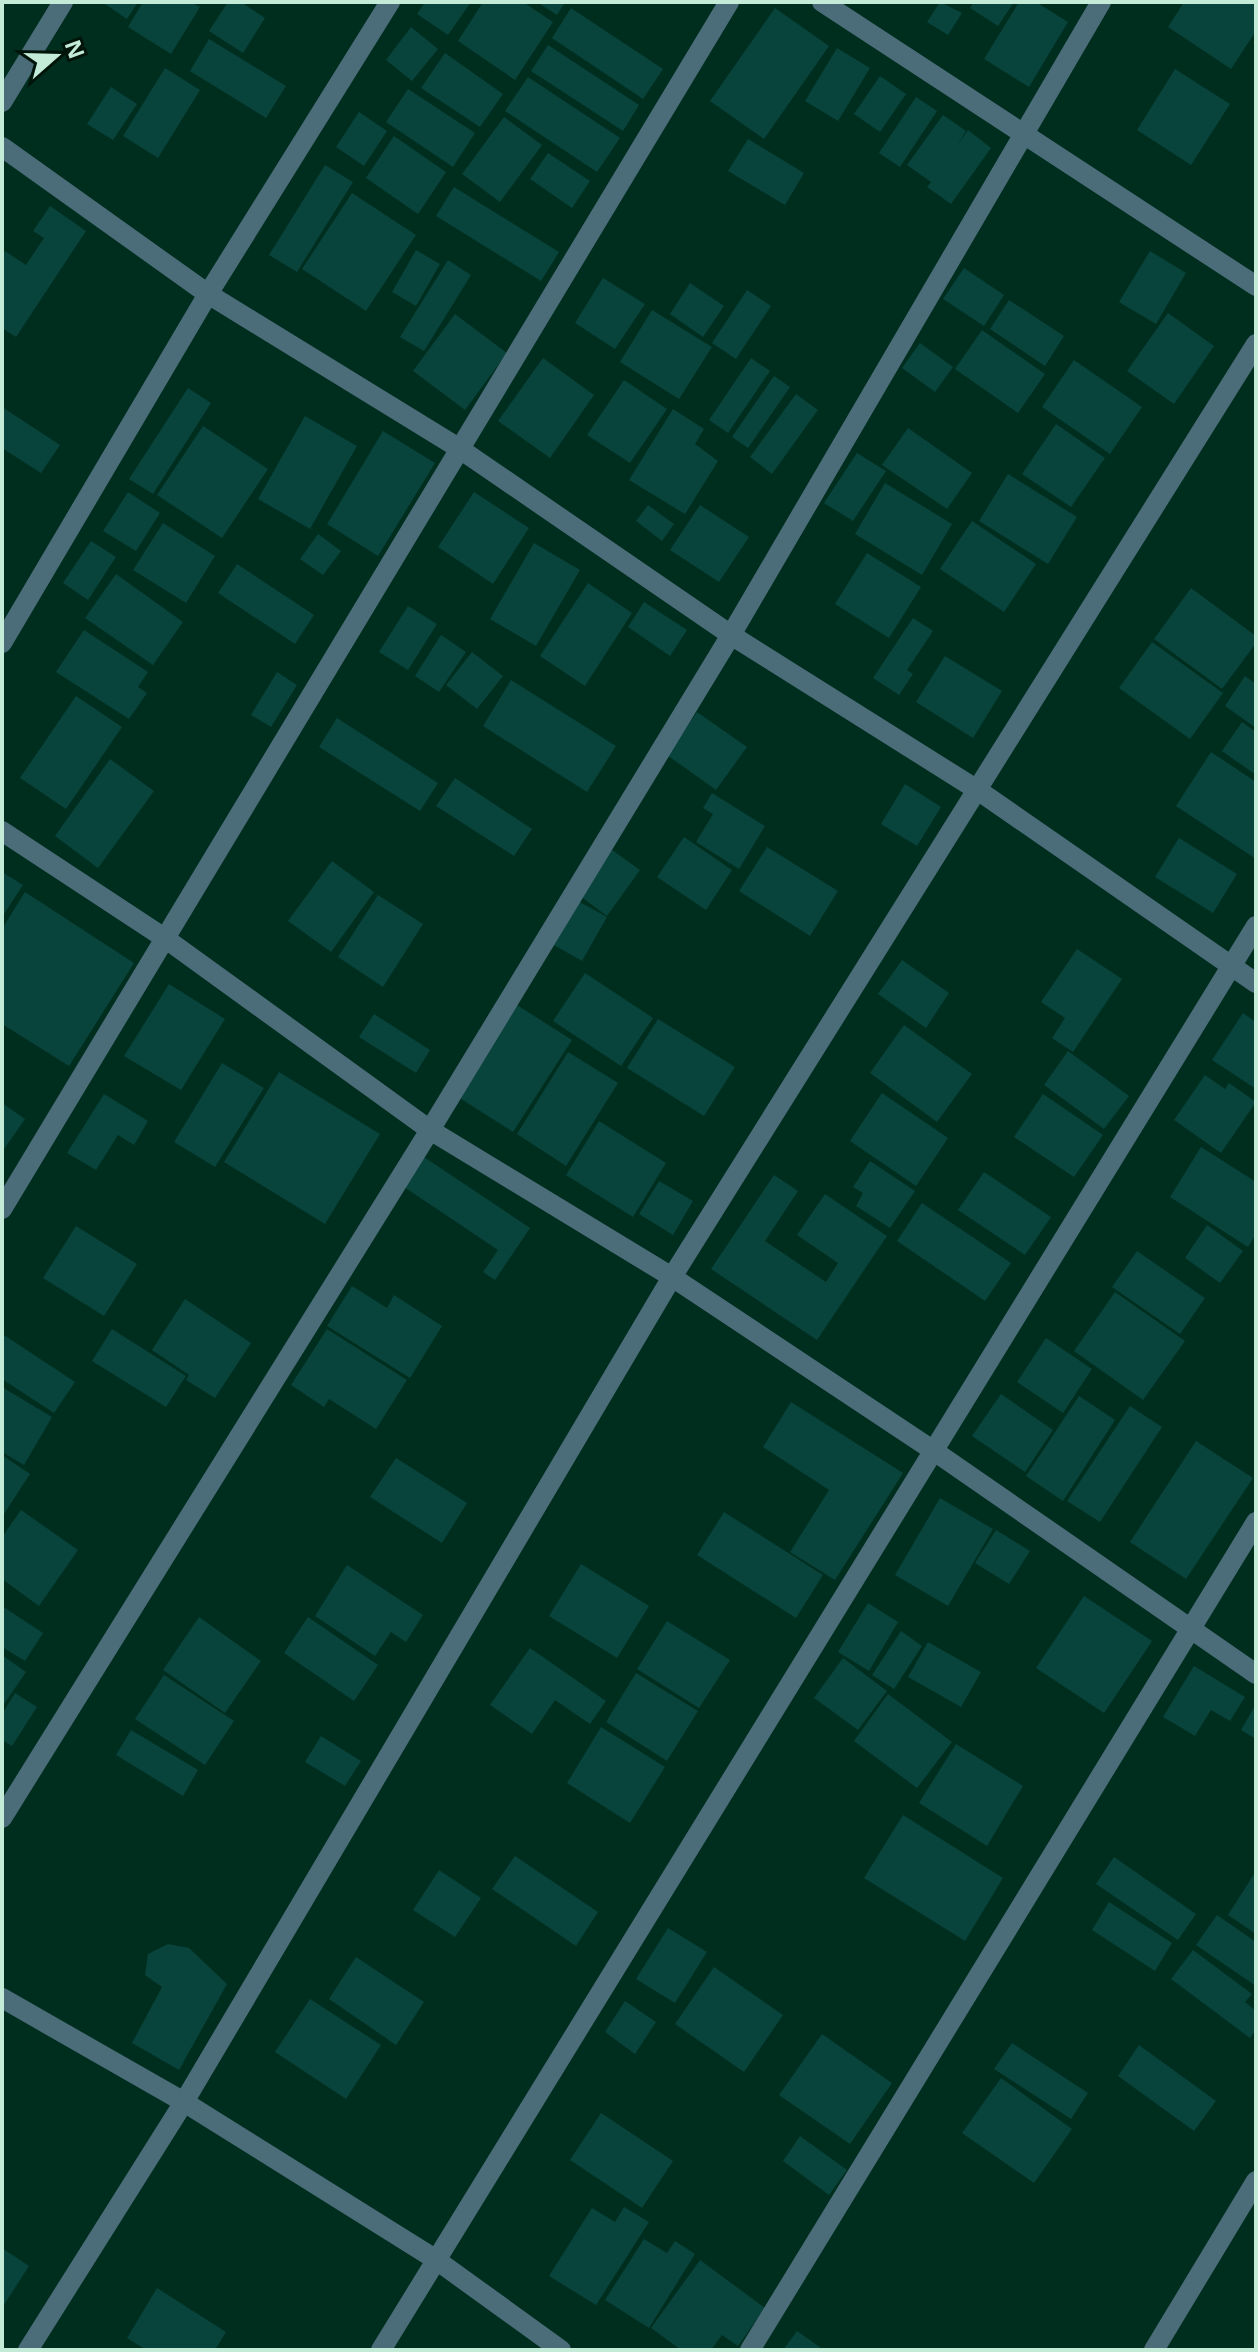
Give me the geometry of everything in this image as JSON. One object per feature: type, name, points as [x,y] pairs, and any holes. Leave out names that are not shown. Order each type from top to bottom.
[{"type":"street","points":[[2,102],[63,2]]},
{"type":"street","points":[[2,643],[208,294],[390,2]]},
{"type":"street","points":[[2,1209],[457,447],[729,2]]},
{"type":"street","points":[[822,2],[1256,286]]},
{"type":"street","points":[[2,1818],[430,1130],[731,635],[1101,2]]},
{"type":"street","points":[[2,147],[208,294],[457,447],[731,635],[979,791],[1256,983]]},
{"type":"street","points":[[28,2350],[184,2102],[672,1277],[1256,344]]},
{"type":"street","points":[[2,831],[166,939],[430,1130],[672,1277],[934,1451],[1191,1633],[1256,1674]]},
{"type":"street","points":[[381,2350],[1256,926]]},
{"type":"street","points":[[750,2350],[1191,1633],[1256,1522]]},
{"type":"street","points":[[2,1998],[184,2102],[435,2259],[561,2350]]},
{"type":"street","points":[[1154,2350],[1256,2181]]},
{"type":"building","points":[[102,2],[138,2],[127,19]]},
{"type":"building","points":[[143,2],[191,2],[200,7],[171,54],[128,27]]},
{"type":"building","points":[[228,2],[241,2],[265,18],[243,53],[209,31]]},
{"type":"building","points":[[425,2],[471,2],[448,35],[417,14]]},
{"type":"building","points":[[483,2],[523,2],[553,22],[515,80],[458,41]]},
{"type":"building","points":[[537,2],[565,2],[557,15]]},
{"type":"building","points":[[940,2],[962,13],[948,35],[927,22]]},
{"type":"building","points":[[974,2],[1014,2],[998,26],[970,8]]},
{"type":"building","points":[[1019,2],[1036,2],[1068,22],[1029,87],[984,59]]},
{"type":"building","points":[[1184,2],[1256,2],[1256,31],[1231,69],[1168,27]]},
{"type":"building","points":[[571,8],[663,69],[643,99],[552,38]]},
{"type":"building","points":[[775,8],[829,46],[764,139],[710,101]]},
{"type":"building","points":[[411,27],[438,49],[412,81],[386,60]]},
{"type":"building","points":[[209,39],[286,86],[266,118],[190,71]]},
{"type":"building","points":[[548,45],[639,105],[623,131],[531,71]]},
{"type":"building","points":[[837,48],[870,68],[838,121],[805,101]]},
{"type":"building","points":[[445,53],[503,94],[480,127],[421,88]]},
{"type":"building","points":[[165,68],[200,90],[158,158],[123,136]]},
{"type":"building","points":[[1175,69],[1230,104],[1191,165],[1137,130]]},
{"type":"building","points":[[880,76],[906,94],[880,132],[854,114]]},
{"type":"building","points":[[528,77],[620,138],[597,172],[505,111]]},
{"type":"building","points":[[111,87],[137,104],[113,140],[87,124]]},
{"type":"building","points":[[408,89],[475,133],[453,167],[386,122]]},
{"type":"building","points":[[916,97],[937,111],[900,167],[879,153]]},
{"type":"building","points":[[359,112],[387,131],[364,166],[336,147]]},
{"type":"building","points":[[943,115],[966,131],[957,146],[968,130],[991,148],[951,204],[927,187],[931,182],[907,165]]},
{"type":"building","points":[[504,117],[542,145],[500,202],[462,174]]},
{"type":"building","points":[[394,136],[446,172],[418,214],[366,178]]},
{"type":"building","points":[[748,139],[804,173],[785,205],[728,171]]},
{"type":"building","points":[[548,153],[590,181],[572,208],[530,179]]},
{"type":"building","points":[[325,165],[353,182],[297,272],[269,255]]},
{"type":"building","points":[[454,187],[559,252],[541,281],[436,216]]},
{"type":"building","points":[[352,193],[416,235],[366,311],[302,269]]},
{"type":"building","points":[[50,206],[86,231],[16,337],[2,328],[2,255],[5,251],[26,265],[44,238],[33,231]]},
{"type":"building","points":[[416,250],[440,264],[416,306],[392,292]]},
{"type":"building","points":[[1150,251],[1186,273],[1156,324],[1119,302]]},
{"type":"building","points":[[448,260],[471,275],[424,351],[400,337]]},
{"type":"building","points":[[964,268],[1004,295],[984,326],[943,299]]},
{"type":"building","points":[[603,278],[645,304],[615,349],[575,323]]},
{"type":"building","points":[[690,283],[724,306],[703,337],[670,314]]},
{"type":"building","points":[[747,290],[771,306],[736,359],[712,343]]},
{"type":"building","points":[[1009,300],[1064,336],[1045,366],[990,329]]},
{"type":"building","points":[[652,310],[712,347],[679,399],[620,362]]},
{"type":"building","points":[[1168,313],[1214,346],[1174,404],[1127,371]]},
{"type":"building","points":[[455,314],[507,353],[465,410],[413,371]]},
{"type":"building","points":[[982,330],[1045,374],[1018,413],[955,369]]},
{"type":"building","points":[[920,343],[953,367],[935,392],[902,368]]},
{"type":"building","points":[[543,358],[594,395],[550,458],[498,421]]},
{"type":"building","points":[[751,358],[770,371],[728,433],[709,420]]},
{"type":"building","points":[[1074,360],[1142,407],[1110,454],[1042,407]]},
{"type":"building","points":[[774,376],[790,387],[748,448],[732,437]]},
{"type":"building","points":[[624,380],[667,409],[630,463],[587,435]]},
{"type":"building","points":[[188,388],[211,403],[153,494],[129,479]]},
{"type":"building","points":[[796,394],[818,410],[772,474],[750,457]]},
{"type":"building","points":[[2,407],[60,445],[41,473],[2,448]]},
{"type":"building","points":[[673,409],[704,429],[695,444],[718,461],[685,514],[629,480]]},
{"type":"building","points":[[305,416],[357,446],[310,529],[258,499]]},
{"type":"building","points":[[1056,424],[1105,458],[1071,507],[1022,474]]},
{"type":"building","points":[[203,426],[268,469],[222,538],[157,495]]},
{"type":"building","points":[[908,428],[972,473],[947,509],[882,465]]},
{"type":"building","points":[[383,431],[435,463],[378,556],[327,524]]},
{"type":"building","points":[[857,453],[886,471],[853,521],[824,503]]},
{"type":"building","points":[[1008,474],[1077,517],[1048,564],[979,521]]},
{"type":"building","points":[[885,483],[952,524],[922,575],[855,534]]},
{"type":"building","points":[[128,492],[160,513],[136,551],[103,531]]},
{"type":"building","points":[[474,492],[529,528],[493,584],[438,547]]},
{"type":"building","points":[[648,505],[674,524],[662,541],[636,521]]},
{"type":"building","points":[[700,505],[749,537],[719,582],[670,550]]},
{"type":"building","points":[[972,521],[1036,564],[1004,612],[940,569]]},
{"type":"building","points":[[163,523],[215,556],[186,603],[133,570]]},
{"type":"building","points":[[318,534],[341,551],[323,575],[300,559]]},
{"type":"building","points":[[91,541],[116,557],[88,600],[63,583]]},
{"type":"building","points":[[534,543],[580,570],[536,646],[490,619]]},
{"type":"building","points":[[867,553],[921,587],[889,638],[835,604]]},
{"type":"building","points":[[237,564],[314,615],[295,644],[218,593]]},
{"type":"building","points":[[116,574],[183,622],[153,665],[85,618]]},
{"type":"building","points":[[588,583],[632,613],[585,686],[540,656]]},
{"type":"building","points":[[1191,588],[1256,636],[1256,643],[1222,689],[1154,639]]},
{"type":"building","points":[[644,602],[687,630],[670,656],[628,627]]},
{"type":"building","points":[[408,606],[437,624],[408,670],[379,652]]},
{"type":"building","points":[[913,618],[933,631],[907,670],[913,674],[899,695],[873,678]]},
{"type":"building","points":[[84,630],[148,672],[138,687],[147,693],[129,719],[56,672]]},
{"type":"building","points":[[441,635],[466,652],[439,692],[415,676]]},
{"type":"building","points":[[1152,642],[1223,693],[1190,739],[1119,688]]},
{"type":"building","points":[[472,652],[503,676],[477,709],[446,685]]},
{"type":"building","points":[[945,656],[1002,691],[973,738],[916,702]]},
{"type":"building","points":[[277,672],[297,685],[271,727],[251,715]]},
{"type":"building","points":[[1245,676],[1256,684],[1256,728],[1225,706]]},
{"type":"building","points":[[511,680],[616,746],[587,792],[483,726]]},
{"type":"building","points":[[76,696],[122,727],[66,809],[20,778]]},
{"type":"building","points":[[697,712],[747,747],[716,790],[667,755]]},
{"type":"building","points":[[337,718],[438,783],[420,811],[319,747]]},
{"type":"building","points":[[1242,722],[1256,732],[1256,775],[1222,751]]},
{"type":"building","points":[[1211,752],[1256,782],[1256,859],[1176,806]]},
{"type":"building","points":[[110,759],[154,791],[98,868],[55,836]]},
{"type":"building","points":[[455,778],[532,829],[514,856],[436,806]]},
{"type":"building","points":[[905,784],[941,807],[917,846],[881,824]]},
{"type":"building","points":[[712,793],[765,826],[739,869],[696,842],[713,814],[703,808]]},
{"type":"building","points":[[684,837],[732,870],[706,910],[657,877]]},
{"type":"building","points":[[1179,838],[1237,874],[1213,913],[1155,877]]},
{"type":"building","points":[[608,847],[640,870],[607,916],[576,893]]},
{"type":"building","points":[[767,847],[838,891],[810,936],[739,891]]},
{"type":"building","points":[[332,861],[374,892],[331,952],[288,921]]},
{"type":"building","points":[[2,872],[23,885],[2,917]]},
{"type":"building","points":[[25,892],[134,963],[69,1066],[2,1024],[2,929]]},
{"type":"building","points":[[378,895],[423,924],[383,987],[338,957]]},
{"type":"building","points":[[578,901],[607,917],[582,961],[554,945]]},
{"type":"building","points":[[1077,949],[1122,979],[1073,1052],[1052,1038],[1065,1018],[1041,1002]]},
{"type":"building","points":[[902,960],[949,993],[926,1028],[878,994]]},
{"type":"building","points":[[585,973],[653,1018],[621,1066],[553,1021]]},
{"type":"building","points":[[169,984],[225,1019],[181,1090],[124,1056]]},
{"type":"building","points":[[517,1005],[572,1040],[513,1132],[458,1097]]},
{"type":"building","points":[[1243,1013],[1256,1022],[1256,1089],[1212,1060]]},
{"type":"building","points":[[374,1014],[430,1050],[416,1073],[359,1037]]},
{"type":"building","points":[[658,1019],[735,1067],[704,1116],[627,1068]]},
{"type":"building","points":[[904,1025],[972,1074],[937,1122],[870,1073]]},
{"type":"building","points":[[1068,1051],[1129,1096],[1104,1129],[1044,1085]]},
{"type":"building","points":[[568,1052],[618,1083],[566,1166],[517,1134]]},
{"type":"building","points":[[222,1063],[264,1088],[215,1167],[174,1142]]},
{"type":"building","points":[[279,1072],[380,1134],[325,1224],[224,1162]]},
{"type":"building","points":[[1205,1075],[1225,1089],[1229,1083],[1256,1102],[1221,1153],[1174,1120]]},
{"type":"building","points":[[882,1093],[948,1138],[916,1186],[850,1141]]},
{"type":"building","points":[[104,1094],[148,1121],[134,1145],[118,1135],[96,1170],[67,1153]]},
{"type":"building","points":[[1043,1094],[1103,1135],[1074,1177],[1014,1137]]},
{"type":"building","points":[[2,1103],[25,1119],[2,1152]]},
{"type":"building","points":[[599,1121],[666,1163],[633,1217],[566,1175]]},
{"type":"building","points":[[1201,1147],[1256,1182],[1256,1234],[1248,1247],[1170,1197]]},
{"type":"building","points":[[424,1157],[530,1228],[495,1280],[483,1272],[498,1250],[404,1187]]},
{"type":"building","points":[[870,1161],[915,1191],[890,1228],[856,1206],[863,1193],[853,1187]]},
{"type":"building","points":[[984,1172],[1051,1217],[1025,1255],[958,1210]]},
{"type":"building","points":[[774,1175],[798,1191],[765,1241],[826,1282],[838,1263],[797,1235],[825,1194],[887,1236],[817,1340],[711,1269]]},
{"type":"building","points":[[659,1181],[693,1201],[673,1235],[639,1214]]},
{"type":"building","points":[[922,1203],[1011,1263],[985,1301],[897,1241]]},
{"type":"building","points":[[1207,1225],[1243,1251],[1220,1283],[1185,1258]]},
{"type":"building","points":[[76,1226],[137,1264],[104,1316],[43,1278]]},
{"type":"building","points":[[1137,1251],[1205,1298],[1180,1334],[1112,1287]]},
{"type":"building","points":[[352,1286],[387,1308],[394,1295],[442,1326],[410,1378],[327,1326]]},
{"type":"building","points":[[1115,1292],[1185,1341],[1143,1400],[1074,1351]]},
{"type":"building","points":[[185,1299],[251,1343],[215,1398],[186,1380],[189,1375],[152,1350]]},
{"type":"building","points":[[112,1329],[186,1376],[166,1407],[92,1361]]},
{"type":"building","points":[[327,1329],[407,1380],[376,1429],[329,1399],[324,1407],[291,1385]]},
{"type":"building","points":[[4,1335],[75,1382],[54,1413],[2,1379]]},
{"type":"building","points":[[1046,1338],[1092,1369],[1063,1413],[1017,1382]]},
{"type":"building","points":[[2,1387],[52,1417],[24,1465],[2,1452]]},
{"type":"building","points":[[1001,1394],[1053,1430],[1025,1472],[972,1436]]},
{"type":"building","points":[[1079,1396],[1115,1420],[1063,1501],[1026,1476]]},
{"type":"building","points":[[791,1402],[903,1473],[835,1580],[790,1552],[829,1490],[763,1447]]},
{"type":"building","points":[[1130,1406],[1162,1427],[1100,1522],[1067,1501]]},
{"type":"building","points":[[1196,1441],[1253,1478],[1186,1579],[1130,1542]]},
{"type":"building","points":[[2,1455],[30,1474],[2,1517]]},
{"type":"building","points":[[396,1458],[467,1503],[442,1543],[370,1497]]},
{"type":"building","points":[[940,1498],[993,1529],[948,1606],[895,1575]]},
{"type":"building","points":[[21,1510],[78,1550],[39,1606],[2,1579],[2,1537]]},
{"type":"building","points":[[724,1512],[823,1575],[796,1618],[697,1555]]},
{"type":"building","points":[[996,1530],[1030,1551],[1009,1584],[975,1563]]},
{"type":"building","points":[[581,1564],[649,1606],[617,1658],[549,1616]]},
{"type":"building","points":[[347,1565],[423,1615],[406,1642],[391,1632],[375,1656],[315,1616]]},
{"type":"building","points":[[1084,1596],[1152,1641],[1104,1713],[1036,1668]]},
{"type":"building","points":[[868,1603],[898,1622],[869,1671],[838,1652]]},
{"type":"building","points":[[2,1606],[43,1633],[25,1661],[2,1647]]},
{"type":"building","points":[[199,1617],[261,1661],[225,1713],[163,1670]]},
{"type":"building","points":[[308,1617],[378,1665],[354,1701],[284,1653]]},
{"type":"building","points":[[667,1621],[730,1660],[699,1708],[637,1669]]},
{"type":"building","points":[[901,1631],[922,1646],[894,1689],[872,1675]]},
{"type":"building","points":[[928,1642],[981,1672],[961,1707],[908,1677]]},
{"type":"building","points":[[530,1648],[606,1701],[590,1724],[555,1700],[532,1734],[490,1705]]},
{"type":"building","points":[[2,1655],[26,1672],[2,1707]]},
{"type":"building","points":[[843,1658],[887,1691],[858,1730],[814,1698]]},
{"type":"building","points":[[1194,1666],[1245,1697],[1230,1721],[1211,1710],[1195,1736],[1163,1717]]},
{"type":"building","points":[[636,1673],[698,1711],[667,1761],[606,1722]]},
{"type":"building","points":[[164,1675],[234,1721],[205,1765],[135,1719]]},
{"type":"building","points":[[15,1693],[37,1707],[12,1746],[2,1740],[2,1714]]},
{"type":"building","points":[[888,1694],[952,1742],[917,1788],[854,1741]]},
{"type":"building","points":[[1256,1704],[1256,1739],[1241,1730]]},
{"type":"building","points":[[601,1727],[665,1767],[630,1823],[567,1783]]},
{"type":"building","points":[[131,1730],[198,1770],[183,1796],[116,1755]]},
{"type":"building","points":[[321,1736],[361,1761],[345,1786],[305,1762]]},
{"type":"building","points":[[956,1744],[1023,1786],[987,1846],[919,1803]]},
{"type":"building","points":[[903,1815],[1003,1878],[965,1941],[864,1878]]},
{"type":"building","points":[[515,1856],[598,1912],[576,1946],[492,1889]]},
{"type":"building","points":[[1114,1857],[1196,1914],[1178,1940],[1096,1884]]},
{"type":"building","points":[[439,1870],[481,1898],[455,1937],[413,1910]]},
{"type":"building","points":[[1256,1871],[1256,1934],[1228,1915]]},
{"type":"building","points":[[1109,1902],[1172,1943],[1155,1971],[1092,1930]]},
{"type":"building","points":[[1217,1915],[1256,1942],[1256,1986],[1196,1945]]},
{"type":"building","points":[[668,1928],[707,1952],[675,2003],[636,1979]]},
{"type":"building","points":[[168,1944],[189,1948],[227,1984],[179,2070],[132,2043],[162,1987],[145,1975],[148,1954]]},
{"type":"building","points":[[1193,1950],[1252,1994],[1245,2002],[1256,2011],[1256,2029],[1250,2038],[1171,1979]]},
{"type":"building","points":[[356,1957],[424,2002],[396,2045],[329,1999]]},
{"type":"building","points":[[714,1967],[783,2015],[744,2072],[675,2024]]},
{"type":"building","points":[[310,1999],[381,2045],[346,2099],[275,2052]]},
{"type":"building","points":[[625,2001],[656,2022],[635,2054],[605,2032]]},
{"type":"building","points":[[822,2034],[892,2083],[850,2144],[779,2095]]},
{"type":"building","points":[[1012,2043],[1088,2093],[1071,2119],[994,2069]]},
{"type":"building","points":[[1139,2045],[1216,2101],[1194,2131],[1118,2076]]},
{"type":"building","points":[[1001,2078],[1072,2129],[1034,2183],[962,2133]]},
{"type":"building","points":[[601,2113],[673,2161],[642,2208],[570,2160]]},
{"type":"building","points":[[800,2136],[847,2170],[829,2195],[783,2161]]},
{"type":"building","points":[[624,2207],[649,2222],[596,2305],[549,2276],[592,2208],[615,2222]]},
{"type":"building","points":[[644,2239],[667,2253],[675,2241],[695,2254],[649,2328],[605,2300]]},
{"type":"building","points":[[2,2248],[29,2266],[2,2308]]},
{"type":"building","points":[[700,2260],[765,2308],[738,2346],[722,2335],[711,2350],[681,2350],[651,2328]]},
{"type":"building","points":[[157,2288],[226,2332],[215,2350],[146,2350],[127,2338]]},
{"type":"building","points":[[797,2331],[824,2350],[783,2350]]}]
